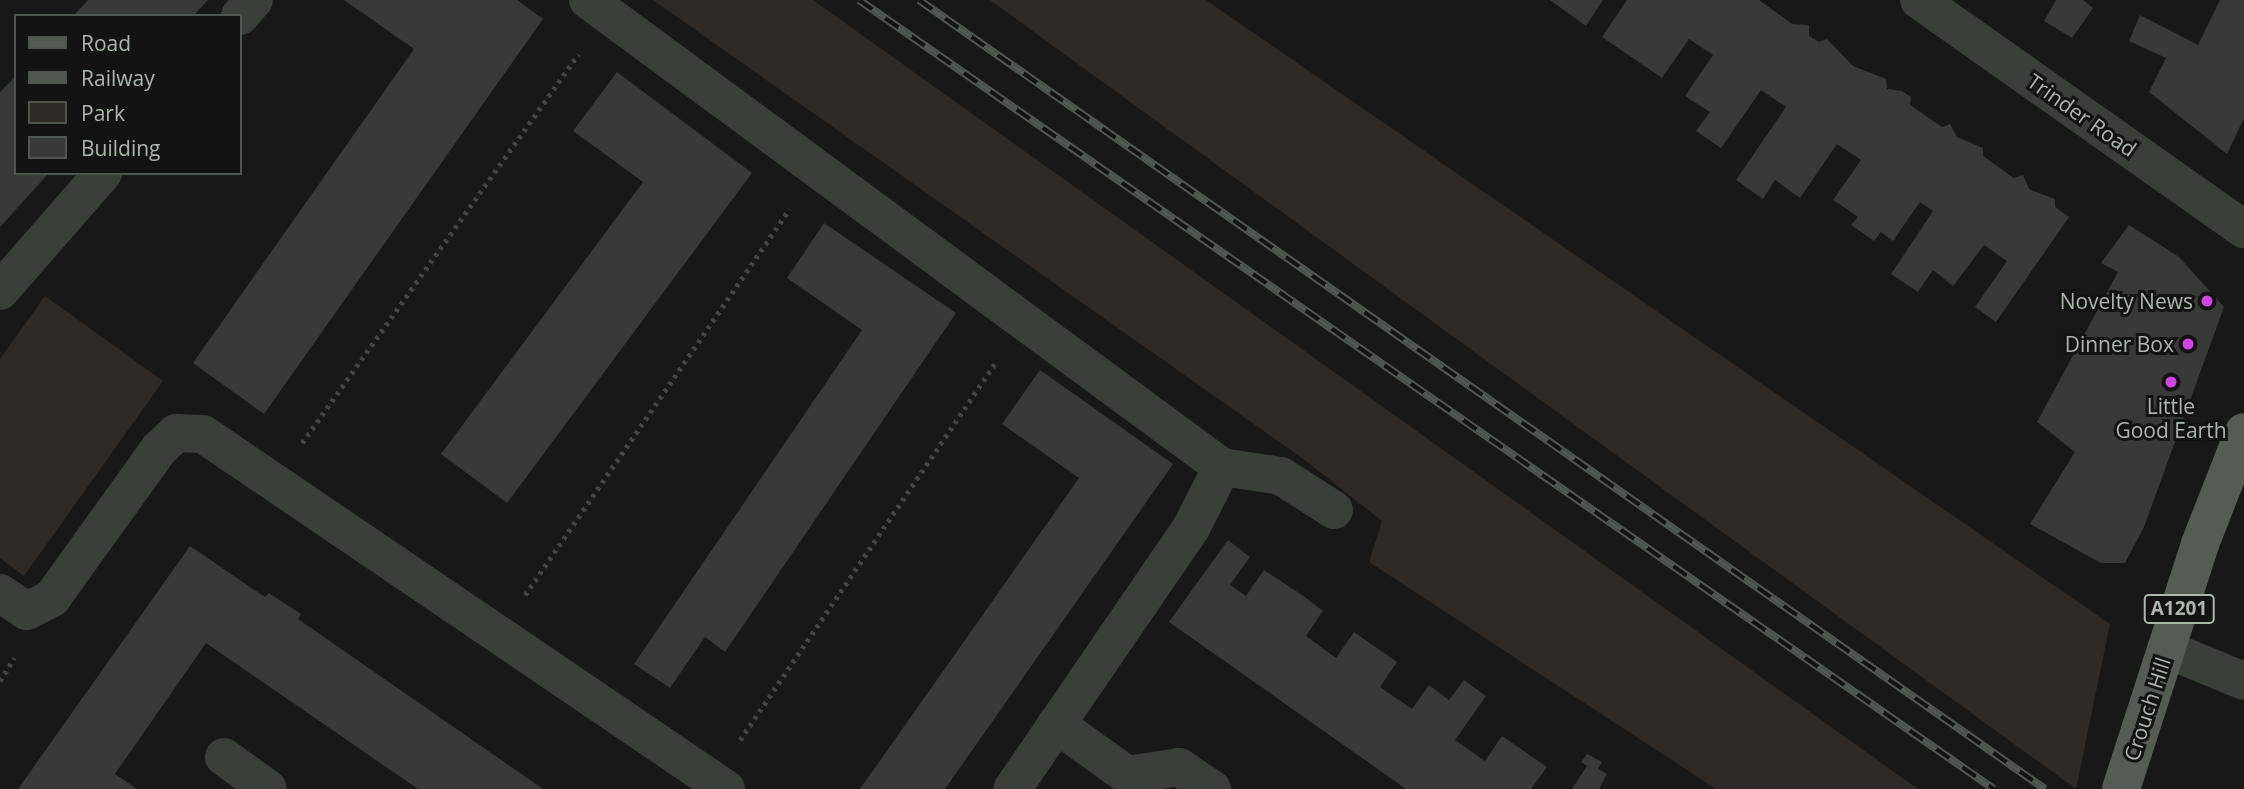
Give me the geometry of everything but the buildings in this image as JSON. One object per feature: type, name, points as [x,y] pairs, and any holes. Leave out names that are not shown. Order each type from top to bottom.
[{"type":"main road","name":"Crouch Hill","points":[[2121,789],[2166,649],[2244,432]]},
{"type":"street","points":[[242,14],[254,0]]},
{"type":"street","name":"Trinder Road","points":[[1919,0],[2244,229]]},
{"type":"street","points":[[598,6],[1222,467],[1281,476],[1334,510]]},
{"type":"street","points":[[0,291],[101,175]]},
{"type":"street","points":[[0,593],[27,611],[52,598],[176,433],[204,434],[719,784]]},
{"type":"street","points":[[1012,789],[1191,528],[1222,467]]},
{"type":"street","points":[[2166,649],[2244,681]]},
{"type":"street","points":[[1056,724],[1127,775],[1179,767],[1212,789]]},
{"type":"street","points":[[224,757],[266,789]]},
{"type":"path","points":[[275,483],[598,6]]},
{"type":"path","points":[[498,634],[817,168]]},
{"type":"path","points":[[719,784],[1024,321]]},
{"type":"green space","points":[[653,0],[813,0],[1918,789],[1716,789],[1369,562],[1382,521],[1302,458]]},
{"type":"green space","points":[[990,0],[1206,0],[2110,624],[2076,789]]},
{"type":"green space","points":[[45,296],[163,381],[24,576],[0,558],[0,359]]},
{"type":"railway","points":[[859,0],[1994,789]]},
{"type":"railway","points":[[919,0],[2045,789]]},
{"type":"place","name":"Novelty News","points":[[2207,301]]},
{"type":"place","name":"Dinner Box","points":[[2188,344]]},
{"type":"place","name":"Little Good Earth","points":[[2171,382]]}]
